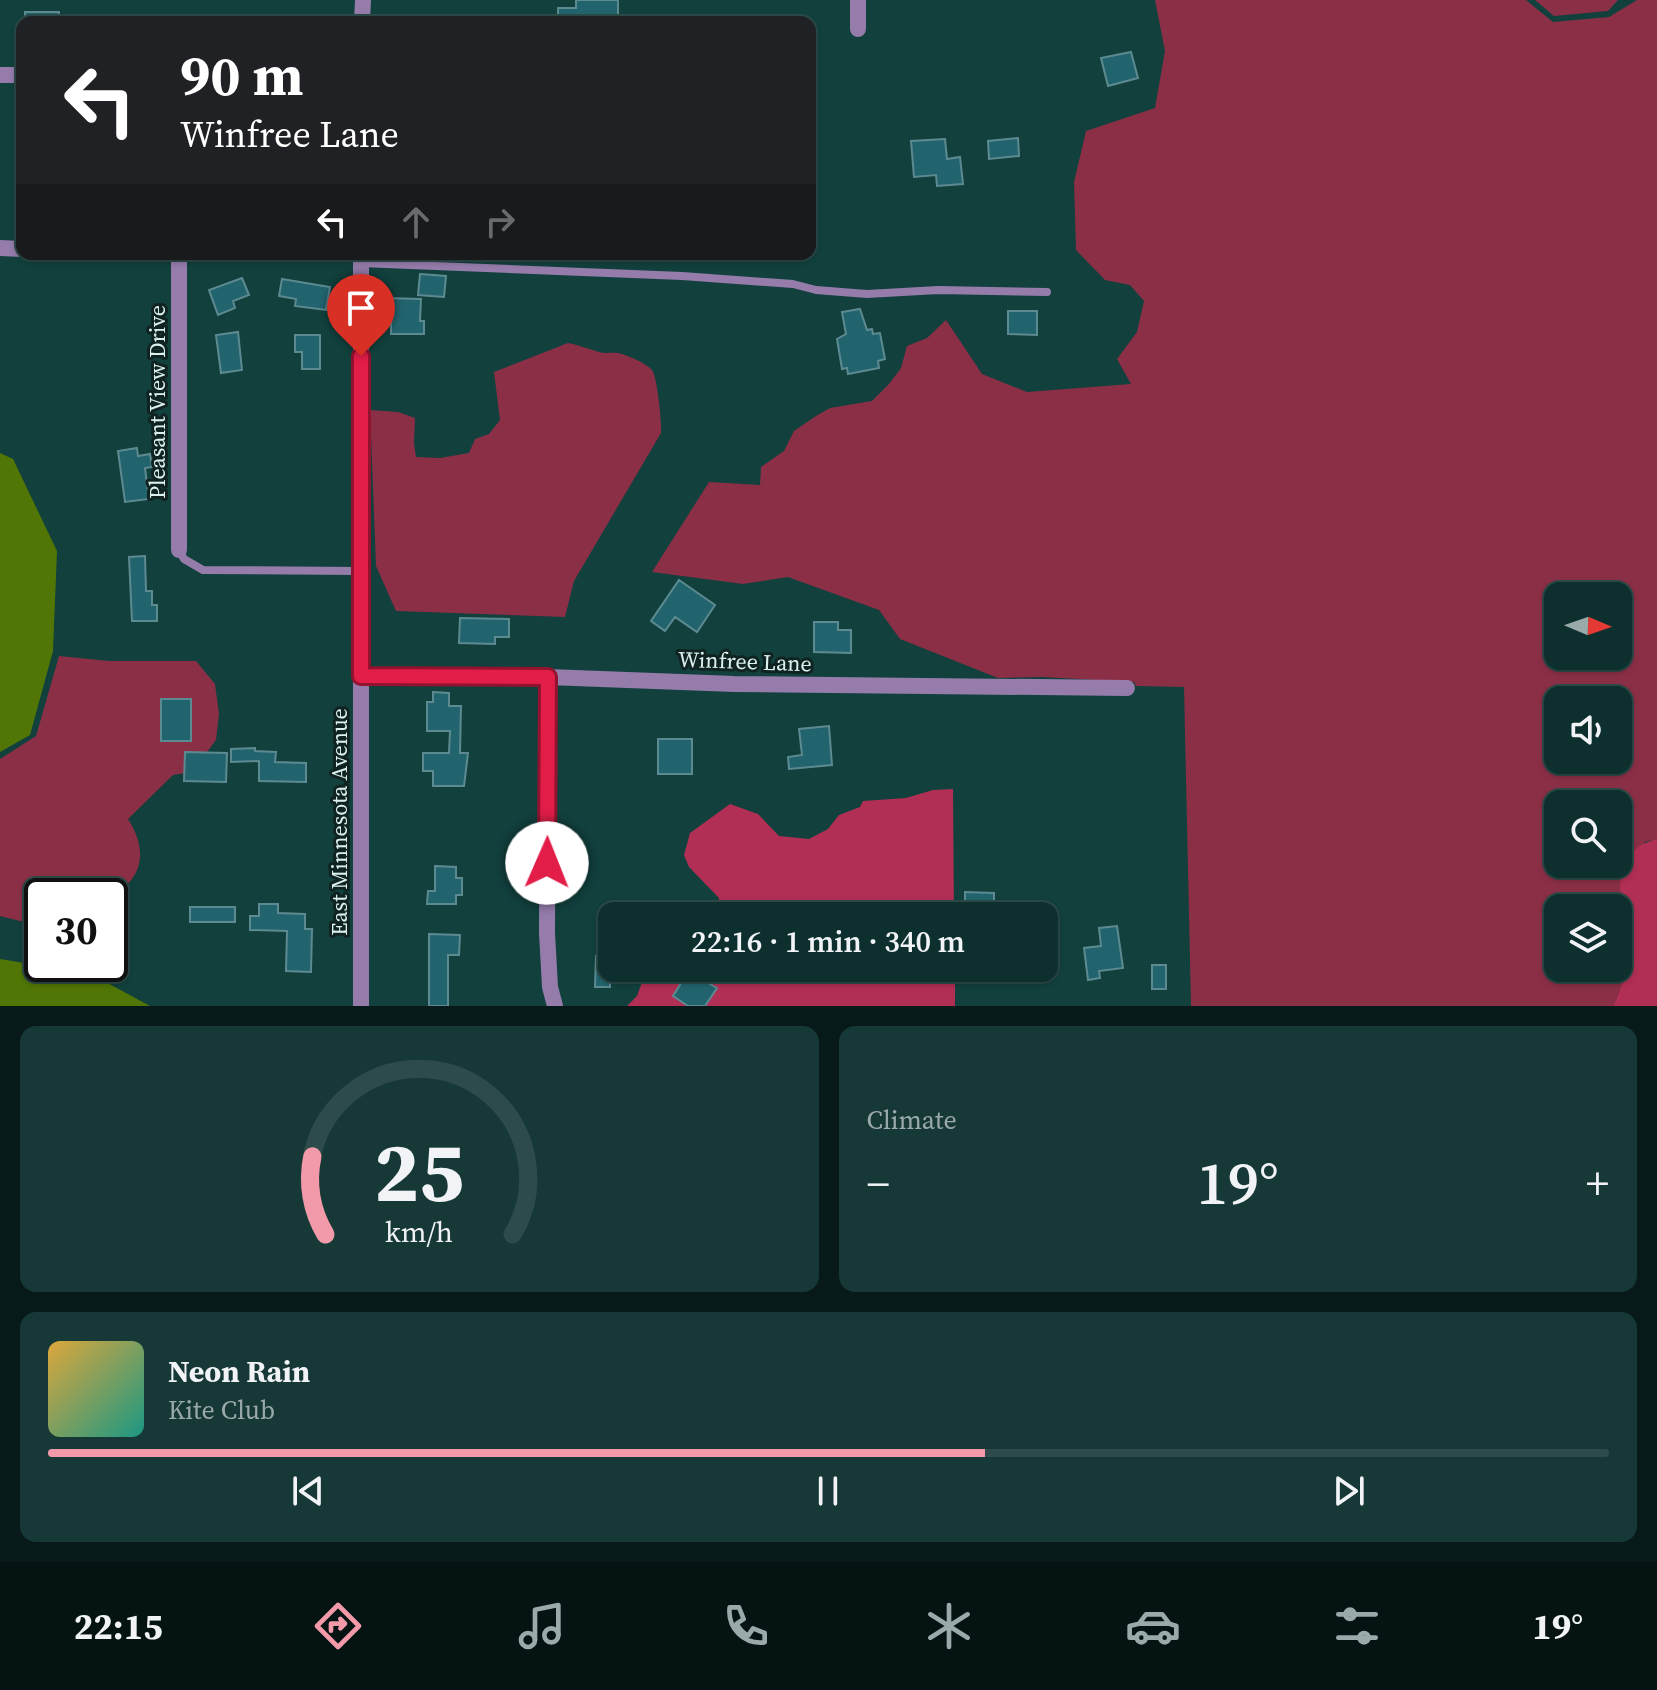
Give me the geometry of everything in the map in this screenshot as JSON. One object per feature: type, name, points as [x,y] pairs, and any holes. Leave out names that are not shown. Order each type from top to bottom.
[{"type":"street","points":[[858,0],[858,29]]},
{"type":"street","name":"Pleasant View Drive","points":[[179,260],[179,550]]},
{"type":"street","name":"East Minnesota Avenue","points":[[361,260],[361,1006]]},
{"type":"street","name":"Winfree Lane","points":[[361,676],[1127,688]]},
{"type":"street","points":[[548,677],[547,933],[550,987],[555,1006]]},
{"type":"lane","points":[[380,260],[682,276],[793,284],[816,290],[867,294],[938,290],[1047,292]]},
{"type":"lane","points":[[179,550],[184,559],[203,570],[361,571]]},
{"type":"shaded area","points":[[1155,0],[1526,0],[1553,22],[1609,17],[1637,0],[1657,0],[1657,839],[1645,842],[1630,894],[1544,894],[1544,982],[1624,982],[1613,1006],[1191,1006],[1184,687],[1042,677],[998,678],[900,639],[879,610],[788,577],[743,584],[652,572],[709,482],[760,485],[761,467],[784,451],[794,431],[830,408],[872,401],[901,368],[907,346],[927,338],[946,320],[982,374],[1027,392],[1131,384],[1117,359],[1137,332],[1144,301],[1130,285],[1105,280],[1076,250],[1074,182],[1086,131],[1155,108],[1165,51]]},
{"type":"shaded area","points":[[1535,0],[1618,0],[1608,11],[1554,16]]},
{"type":"shaded area","points":[[568,343],[601,353],[622,354],[649,367],[656,381],[661,433],[574,581],[565,617],[396,611],[376,566],[370,410],[398,412],[415,418],[416,457],[440,458],[469,453],[475,439],[489,434],[500,420],[494,372]]},
{"type":"shaded area","points":[[0,453],[13,459],[57,551],[53,651],[30,735],[0,752]]},
{"type":"shaded area","points":[[59,656],[109,661],[196,661],[215,684],[219,714],[216,740],[192,772],[173,775],[128,819],[140,853],[136,873],[130,882],[128,884],[128,878],[24,878],[24,922],[0,916],[0,759],[36,736]]},
{"type":"shaded area","points":[[953,789],[954,902],[719,902],[719,898],[689,867],[684,855],[690,833],[730,804],[758,814],[779,836],[809,839],[828,829],[839,815],[860,807],[863,801],[906,798],[933,790]]},
{"type":"shaded area","points":[[1657,839],[1657,1006],[1613,1006],[1622,982],[1632,982],[1632,894],[1621,894],[1620,885],[1621,878],[1632,878],[1632,853],[1639,846]]},
{"type":"shaded area","points":[[0,959],[24,963],[24,982],[106,982],[150,1006],[0,1006]]},
{"type":"shaded area","points":[[642,982],[955,982],[955,1006],[627,1006],[637,996]]},
{"type":"building","points":[[576,0],[618,0],[618,16],[558,16],[558,8],[576,8]]},
{"type":"building","points":[[25,12],[59,12],[59,16],[25,16]]},
{"type":"building","points":[[1131,52],[1138,78],[1108,86],[1101,58]]},
{"type":"building","points":[[1018,138],[1019,156],[989,159],[988,141]]},
{"type":"building","points":[[945,139],[947,159],[960,157],[963,184],[937,186],[936,175],[914,177],[911,141]]},
{"type":"building","points":[[420,274],[446,276],[444,297],[418,295]]},
{"type":"building","points":[[242,278],[249,295],[233,301],[235,308],[218,315],[209,290]]},
{"type":"building","points":[[282,279],[330,287],[326,310],[295,306],[296,299],[279,296]]},
{"type":"building","points":[[385,298],[421,299],[420,321],[424,321],[424,334],[391,334],[391,310],[384,310]]},
{"type":"building","points":[[860,309],[867,330],[872,329],[873,334],[880,333],[885,359],[878,361],[879,368],[848,374],[847,368],[842,369],[837,339],[846,334],[842,312]]},
{"type":"building","points":[[1008,311],[1037,311],[1037,335],[1008,334]]},
{"type":"building","points":[[238,332],[242,370],[221,373],[216,335]]},
{"type":"building","points":[[295,335],[320,335],[320,369],[302,369],[302,352],[295,352]]},
{"type":"building","points":[[137,448],[138,456],[150,454],[152,467],[145,468],[149,499],[125,502],[118,451]]},
{"type":"building","points":[[145,556],[146,591],[152,591],[152,605],[157,605],[157,621],[132,621],[129,557]]},
{"type":"building","points":[[679,580],[715,605],[697,632],[675,617],[665,631],[651,621]]},
{"type":"building","points":[[460,618],[509,619],[509,637],[495,637],[495,644],[459,643]]},
{"type":"building","points":[[814,622],[838,622],[838,630],[851,630],[851,653],[814,652]]},
{"type":"building","points":[[433,692],[449,693],[449,706],[461,706],[460,753],[468,753],[464,786],[433,786],[433,771],[423,771],[423,753],[449,753],[450,731],[427,731],[427,702],[433,702]]},
{"type":"building","points":[[161,699],[191,699],[191,741],[161,741]]},
{"type":"building","points":[[829,726],[832,765],[789,769],[788,757],[802,755],[799,729]]},
{"type":"building","points":[[658,739],[692,739],[692,774],[658,774]]},
{"type":"building","points":[[255,748],[255,751],[276,752],[275,762],[306,763],[306,782],[259,781],[259,761],[231,762],[231,749]]},
{"type":"building","points":[[185,752],[227,753],[226,782],[184,781]]},
{"type":"building","points":[[435,866],[456,867],[456,878],[462,878],[462,895],[456,895],[456,904],[427,904],[428,891],[435,891]]},
{"type":"building","points":[[965,892],[994,893],[994,901],[1004,901],[1004,902],[965,902]]},
{"type":"building","points":[[259,904],[278,904],[278,913],[305,914],[305,929],[312,929],[311,972],[286,971],[287,931],[250,930],[250,916],[259,916]]},
{"type":"building","points":[[190,907],[235,907],[235,922],[190,922]]},
{"type":"building","points":[[1117,926],[1123,968],[1099,971],[1100,978],[1088,980],[1084,948],[1101,946],[1099,928]]},
{"type":"building","points":[[429,934],[460,935],[459,955],[448,955],[448,1006],[429,1006]]},
{"type":"building","points":[[598,956],[598,982],[610,982],[610,987],[595,987]]},
{"type":"building","points":[[1152,965],[1166,965],[1166,989],[1152,989]]},
{"type":"building","points":[[711,982],[717,988],[705,1006],[688,1006],[673,996],[681,983]]},
{"type":"route","points":[[361,356],[361,676],[548,677],[547,863]]}]
